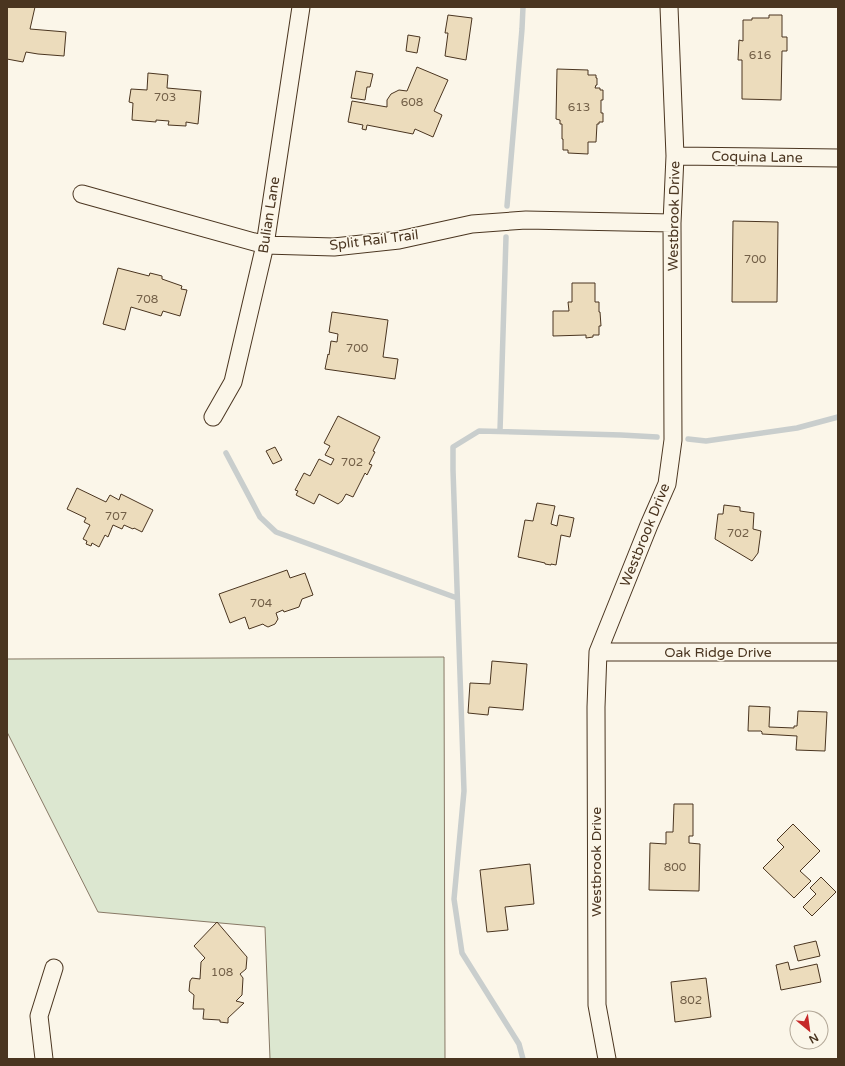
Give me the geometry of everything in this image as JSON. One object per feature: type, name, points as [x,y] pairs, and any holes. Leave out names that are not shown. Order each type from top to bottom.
[{"type":"street","name":"Bulian Lane","points":[[212,417],[233,382],[265,245],[301,7]]},
{"type":"street","name":"Westbrook Drive","points":[[607,1059],[597,1005],[596,707],[598,652],[648,525],[667,484],[673,440],[672,223],[675,156],[669,7]]},
{"type":"street","name":"Coquina Lane","points":[[675,156],[838,158]]},
{"type":"street","name":"Split Rail Trail","points":[[82,194],[265,245],[334,247],[399,240],[472,224],[526,220],[672,223]]},
{"type":"street","name":"Oak Ridge Drive","points":[[598,652],[838,652]]},
{"type":"street","points":[[44,1059],[39,1016],[54,968]]},
{"type":"green space","points":[[444,657],[445,1059],[270,1059],[265,927],[98,912],[7,732],[7,659]]},
{"type":"building","points":[[7,7],[35,7],[30,29],[66,32],[64,56],[26,52],[23,62],[7,59]]},
{"type":"building","points":[[448,15],[472,18],[466,60],[445,56],[448,33],[445,33]]},
{"type":"building","points":[[769,15],[782,15],[782,37],[787,37],[787,51],[782,51],[781,100],[742,99],[742,60],[738,60],[739,40],[743,41],[743,20],[752,20],[752,18],[769,18]]},
{"type":"building","points":[[408,35],[420,37],[417,53],[406,51]]},
{"type":"building","points":[[417,67],[448,80],[434,111],[442,115],[433,137],[415,129],[413,134],[367,125],[366,130],[362,129],[363,125],[348,122],[352,101],[387,107],[387,100],[391,94],[399,90],[407,91]]},
{"type":"building","points":[[557,69],[588,70],[588,75],[596,75],[597,85],[595,88],[600,88],[600,90],[603,90],[601,113],[603,113],[603,122],[599,122],[599,124],[597,124],[596,142],[588,142],[588,154],[568,153],[568,150],[563,150],[562,124],[560,124],[560,120],[556,119]]},
{"type":"building","points":[[356,71],[373,74],[370,87],[367,87],[365,100],[351,98]]},
{"type":"building","points":[[148,73],[168,75],[167,88],[201,91],[198,124],[186,122],[186,126],[168,125],[169,121],[156,120],[156,122],[132,120],[133,103],[129,102],[131,89],[147,90]]},
{"type":"building","points":[[733,221],[778,222],[777,302],[732,302]]},
{"type":"building","points":[[118,268],[149,276],[150,273],[162,276],[162,279],[182,286],[181,289],[187,290],[180,316],[163,311],[161,316],[131,307],[125,330],[103,324]]},
{"type":"building","points":[[572,283],[595,283],[595,302],[599,302],[600,312],[601,326],[599,326],[599,335],[593,335],[593,337],[586,338],[586,335],[553,336],[553,311],[569,311],[568,302],[572,302]]},
{"type":"building","points":[[332,312],[388,320],[383,357],[398,359],[395,379],[325,369],[331,341],[337,342],[338,334],[329,332]]},
{"type":"building","points":[[338,416],[380,437],[373,451],[375,452],[369,464],[372,465],[367,475],[365,473],[353,497],[346,494],[342,501],[338,504],[319,494],[314,504],[296,495],[298,491],[295,490],[304,473],[310,476],[319,459],[331,465],[334,459],[325,455],[330,446],[324,443]]},
{"type":"building","points":[[275,447],[282,460],[273,464],[266,451]]},
{"type":"building","points":[[77,488],[106,502],[110,495],[119,500],[121,494],[153,510],[142,532],[124,525],[122,529],[113,525],[108,537],[105,535],[99,547],[92,543],[91,546],[86,544],[87,541],[83,539],[90,525],[84,522],[86,518],[67,509]]},
{"type":"building","points":[[537,503],[555,506],[551,524],[557,526],[559,515],[574,518],[570,537],[561,535],[556,565],[545,564],[518,557],[525,520],[533,521]]},
{"type":"building","points":[[724,505],[740,507],[740,511],[754,513],[753,529],[761,531],[758,553],[752,561],[715,539],[718,514],[723,514]]},
{"type":"building","points":[[287,570],[290,578],[305,573],[313,595],[302,599],[299,607],[276,613],[278,619],[275,624],[268,627],[263,624],[249,629],[245,617],[230,623],[219,594]]},
{"type":"building","points":[[492,661],[527,664],[523,710],[489,707],[488,715],[468,713],[470,683],[490,684]]},
{"type":"building","points":[[749,706],[770,707],[769,727],[794,728],[794,726],[797,726],[798,711],[827,712],[825,751],[796,750],[797,736],[762,734],[761,731],[748,731]]},
{"type":"building","points":[[674,804],[693,804],[693,836],[689,836],[689,843],[700,844],[699,891],[649,890],[650,843],[666,844],[666,832],[673,832]]},
{"type":"building","points":[[793,824],[820,851],[800,871],[811,881],[794,898],[763,868],[784,847],[777,840]]},
{"type":"building","points":[[530,864],[534,904],[505,907],[508,930],[487,932],[480,870]]},
{"type":"building","points":[[821,877],[836,892],[812,916],[803,907],[816,894],[810,888]]},
{"type":"building","points":[[217,922],[247,957],[246,969],[240,974],[243,978],[242,995],[236,1001],[244,1003],[228,1018],[228,1023],[220,1022],[220,1020],[203,1019],[204,1009],[193,1009],[194,995],[189,991],[190,981],[192,978],[200,979],[201,962],[205,958],[194,946]]},
{"type":"building","points":[[816,941],[820,956],[798,961],[794,946]]},
{"type":"building","points":[[788,962],[790,970],[817,964],[821,982],[781,990],[776,965]]},
{"type":"building","points":[[706,978],[711,1017],[675,1022],[671,982]]},
{"type":"waterway","points":[[507,206],[523,7]]},
{"type":"waterway","points":[[500,431],[506,237]]},
{"type":"waterway","points":[[688,439],[706,441],[797,428],[838,417]]},
{"type":"waterway","points":[[523,1059],[519,1044],[462,953],[454,899],[464,791],[453,447],[479,431],[657,437]]},
{"type":"waterway","points":[[226,453],[260,517],[276,532],[457,598]]}]
